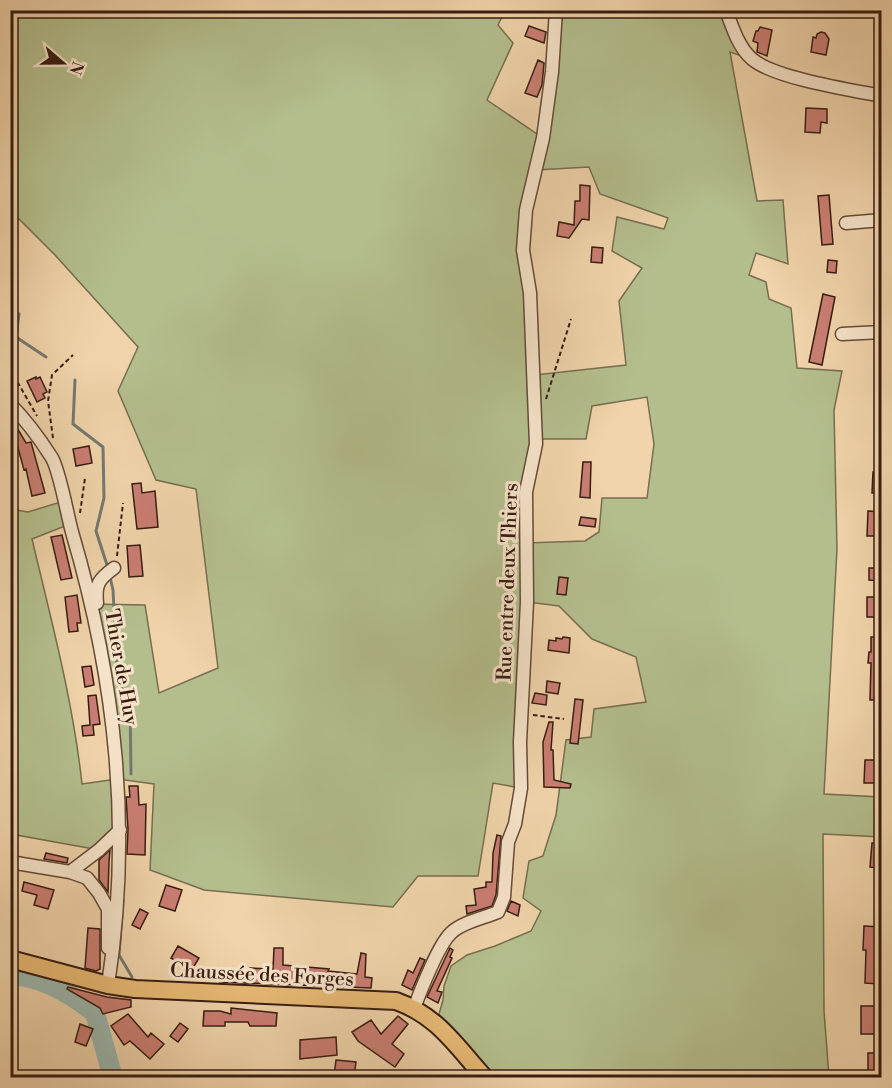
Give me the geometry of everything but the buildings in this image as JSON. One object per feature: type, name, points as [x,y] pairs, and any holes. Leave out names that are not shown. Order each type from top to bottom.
[{"type":"main road","name":"Chaussée des Forges","points":[[10,960],[108,985],[135,989],[396,1002],[414,1008],[436,1022],[485,1077]]},
{"type":"street","name":"Rue entre deux Thiers","points":[[414,1008],[423,984],[451,933],[498,912],[504,897],[508,842],[515,824],[521,788],[527,602],[526,492],[536,444],[530,293],[523,250],[526,210],[543,138],[551,83],[556,10]]},
{"type":"street","points":[[726,10],[743,48],[751,59],[762,66],[831,86],[882,96]]},
{"type":"street","points":[[846,223],[882,220]]},
{"type":"street","points":[[842,334],[882,332]]},
{"type":"street","name":"Thier de Huy","points":[[10,404],[52,458],[86,578],[114,728],[120,830],[117,926],[108,985]]},
{"type":"street","points":[[98,637],[100,625],[96,592],[100,579],[114,567]]},
{"type":"street","points":[[10,861],[70,872],[99,850],[120,830]]},
{"type":"street","name":"Thier de Huy","points":[[70,872],[87,878],[108,909],[108,950],[113,956]]},
{"type":"path","points":[[546,401],[571,318]]},
{"type":"path","points":[[52,458],[55,447],[48,401],[52,375],[73,355]]},
{"type":"path","points":[[74,538],[77,535],[85,478]]},
{"type":"path","points":[[114,567],[118,556],[123,502]]},
{"type":"path","points":[[522,714],[564,719]]},
{"type":"green space","points":[[11,11],[505,11],[498,25],[513,43],[487,100],[543,138],[556,11],[726,11],[751,59],[730,52],[757,201],[783,200],[788,264],[756,253],[749,275],[766,282],[769,299],[791,308],[797,368],[842,371],[834,410],[837,549],[824,794],[881,797],[882,837],[823,834],[824,1011],[829,1077],[493,1077],[439,1014],[444,986],[451,966],[467,955],[531,931],[541,911],[523,898],[529,861],[543,856],[556,815],[566,740],[591,737],[594,709],[646,702],[636,657],[592,639],[559,606],[528,602],[521,788],[493,783],[478,876],[418,876],[393,907],[204,890],[150,870],[154,784],[118,779],[120,830],[99,850],[11,834],[10,509],[28,512],[64,501],[70,524],[32,539],[67,691],[82,784],[117,779],[91,604],[145,605],[159,693],[218,668],[196,489],[156,480],[118,391],[138,347],[55,255],[11,211]],"holes":[[[589,167],[600,194],[668,218],[664,229],[617,217],[612,251],[642,268],[619,301],[626,365],[535,375],[526,210],[536,170]],[[647,397],[654,444],[647,498],[602,498],[599,532],[585,541],[526,543],[536,439],[586,439],[592,406]]]},
{"type":"waterway","points":[[10,307],[19,314],[16,337],[46,357]]},
{"type":"waterway","points":[[75,380],[73,424],[103,447],[104,498],[96,531],[108,568]]},
{"type":"waterway","points":[[110,577],[113,590],[118,685],[130,697],[131,774]]},
{"type":"waterway","points":[[123,900],[119,955],[132,977]]},
{"type":"waterway","points":[[10,975],[45,982],[76,999],[95,1013],[113,1078]]}]
